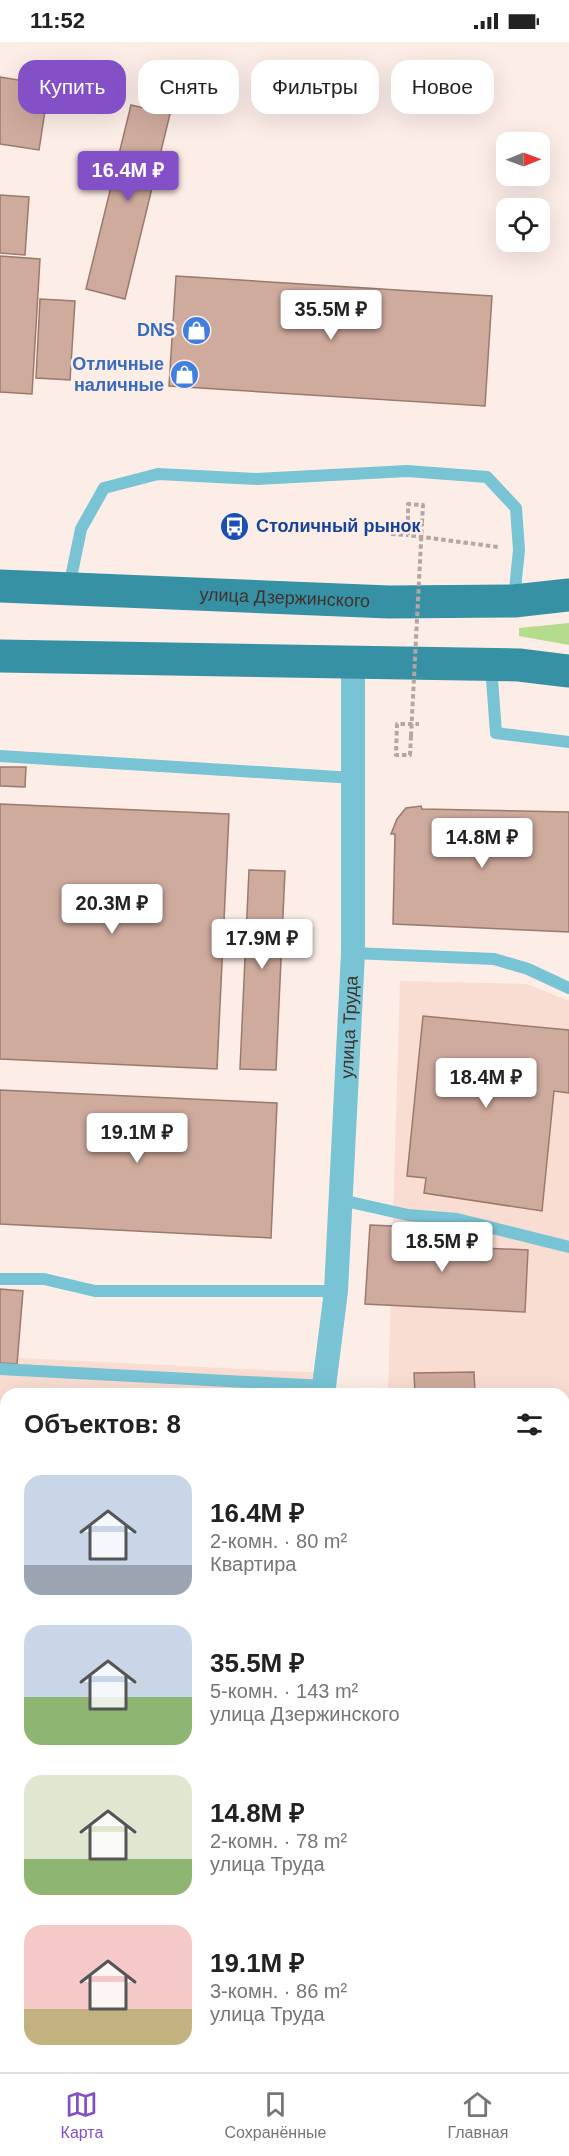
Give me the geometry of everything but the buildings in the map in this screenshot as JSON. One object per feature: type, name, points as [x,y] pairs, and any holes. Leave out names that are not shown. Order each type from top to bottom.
[{"type":"main road","name":"улица Дзержинского","points":[[0,586],[389,602],[514,600],[569,595]]},
{"type":"main road","points":[[0,657],[353,661],[491,665],[569,671]]},
{"type":"street","name":"улица Труда","points":[[324,1388],[336,1291],[353,953],[354,778],[351,718],[353,661]]},
{"type":"lane","points":[[69,588],[81,529],[104,488],[158,474],[256,478],[407,471],[487,477],[516,508],[519,550],[514,600]]},
{"type":"lane","points":[[491,665],[496,733],[569,742]]},
{"type":"lane","points":[[0,756],[354,778]]},
{"type":"lane","points":[[353,953],[494,959],[528,969],[569,988]]},
{"type":"lane","points":[[340,1200],[408,1215],[458,1219],[569,1247]]},
{"type":"lane","points":[[0,1279],[44,1279],[95,1291],[336,1291]]},
{"type":"lane","points":[[0,1369],[293,1388]]},
{"type":"path","points":[[408,535],[408,504],[423,505],[422,523],[411,736],[411,755],[396,755],[397,724],[419,724]]},
{"type":"path","points":[[391,534],[519,550]]},
{"type":"shaded area","points":[[400,981],[527,984],[569,1001],[569,1388],[388,1388]]},
{"type":"shaded area","points":[[0,1357],[327,1373],[326,1388],[0,1388]]},
{"type":"green space","points":[[569,623],[569,645],[519,636],[519,628]]},
{"type":"place","name":"DNS","points":[[196,330]]},
{"type":"place","name":"Отличные наличные","points":[[185,374]]},
{"type":"place","name":"Столичный рынок","points":[[235,526]]}]
